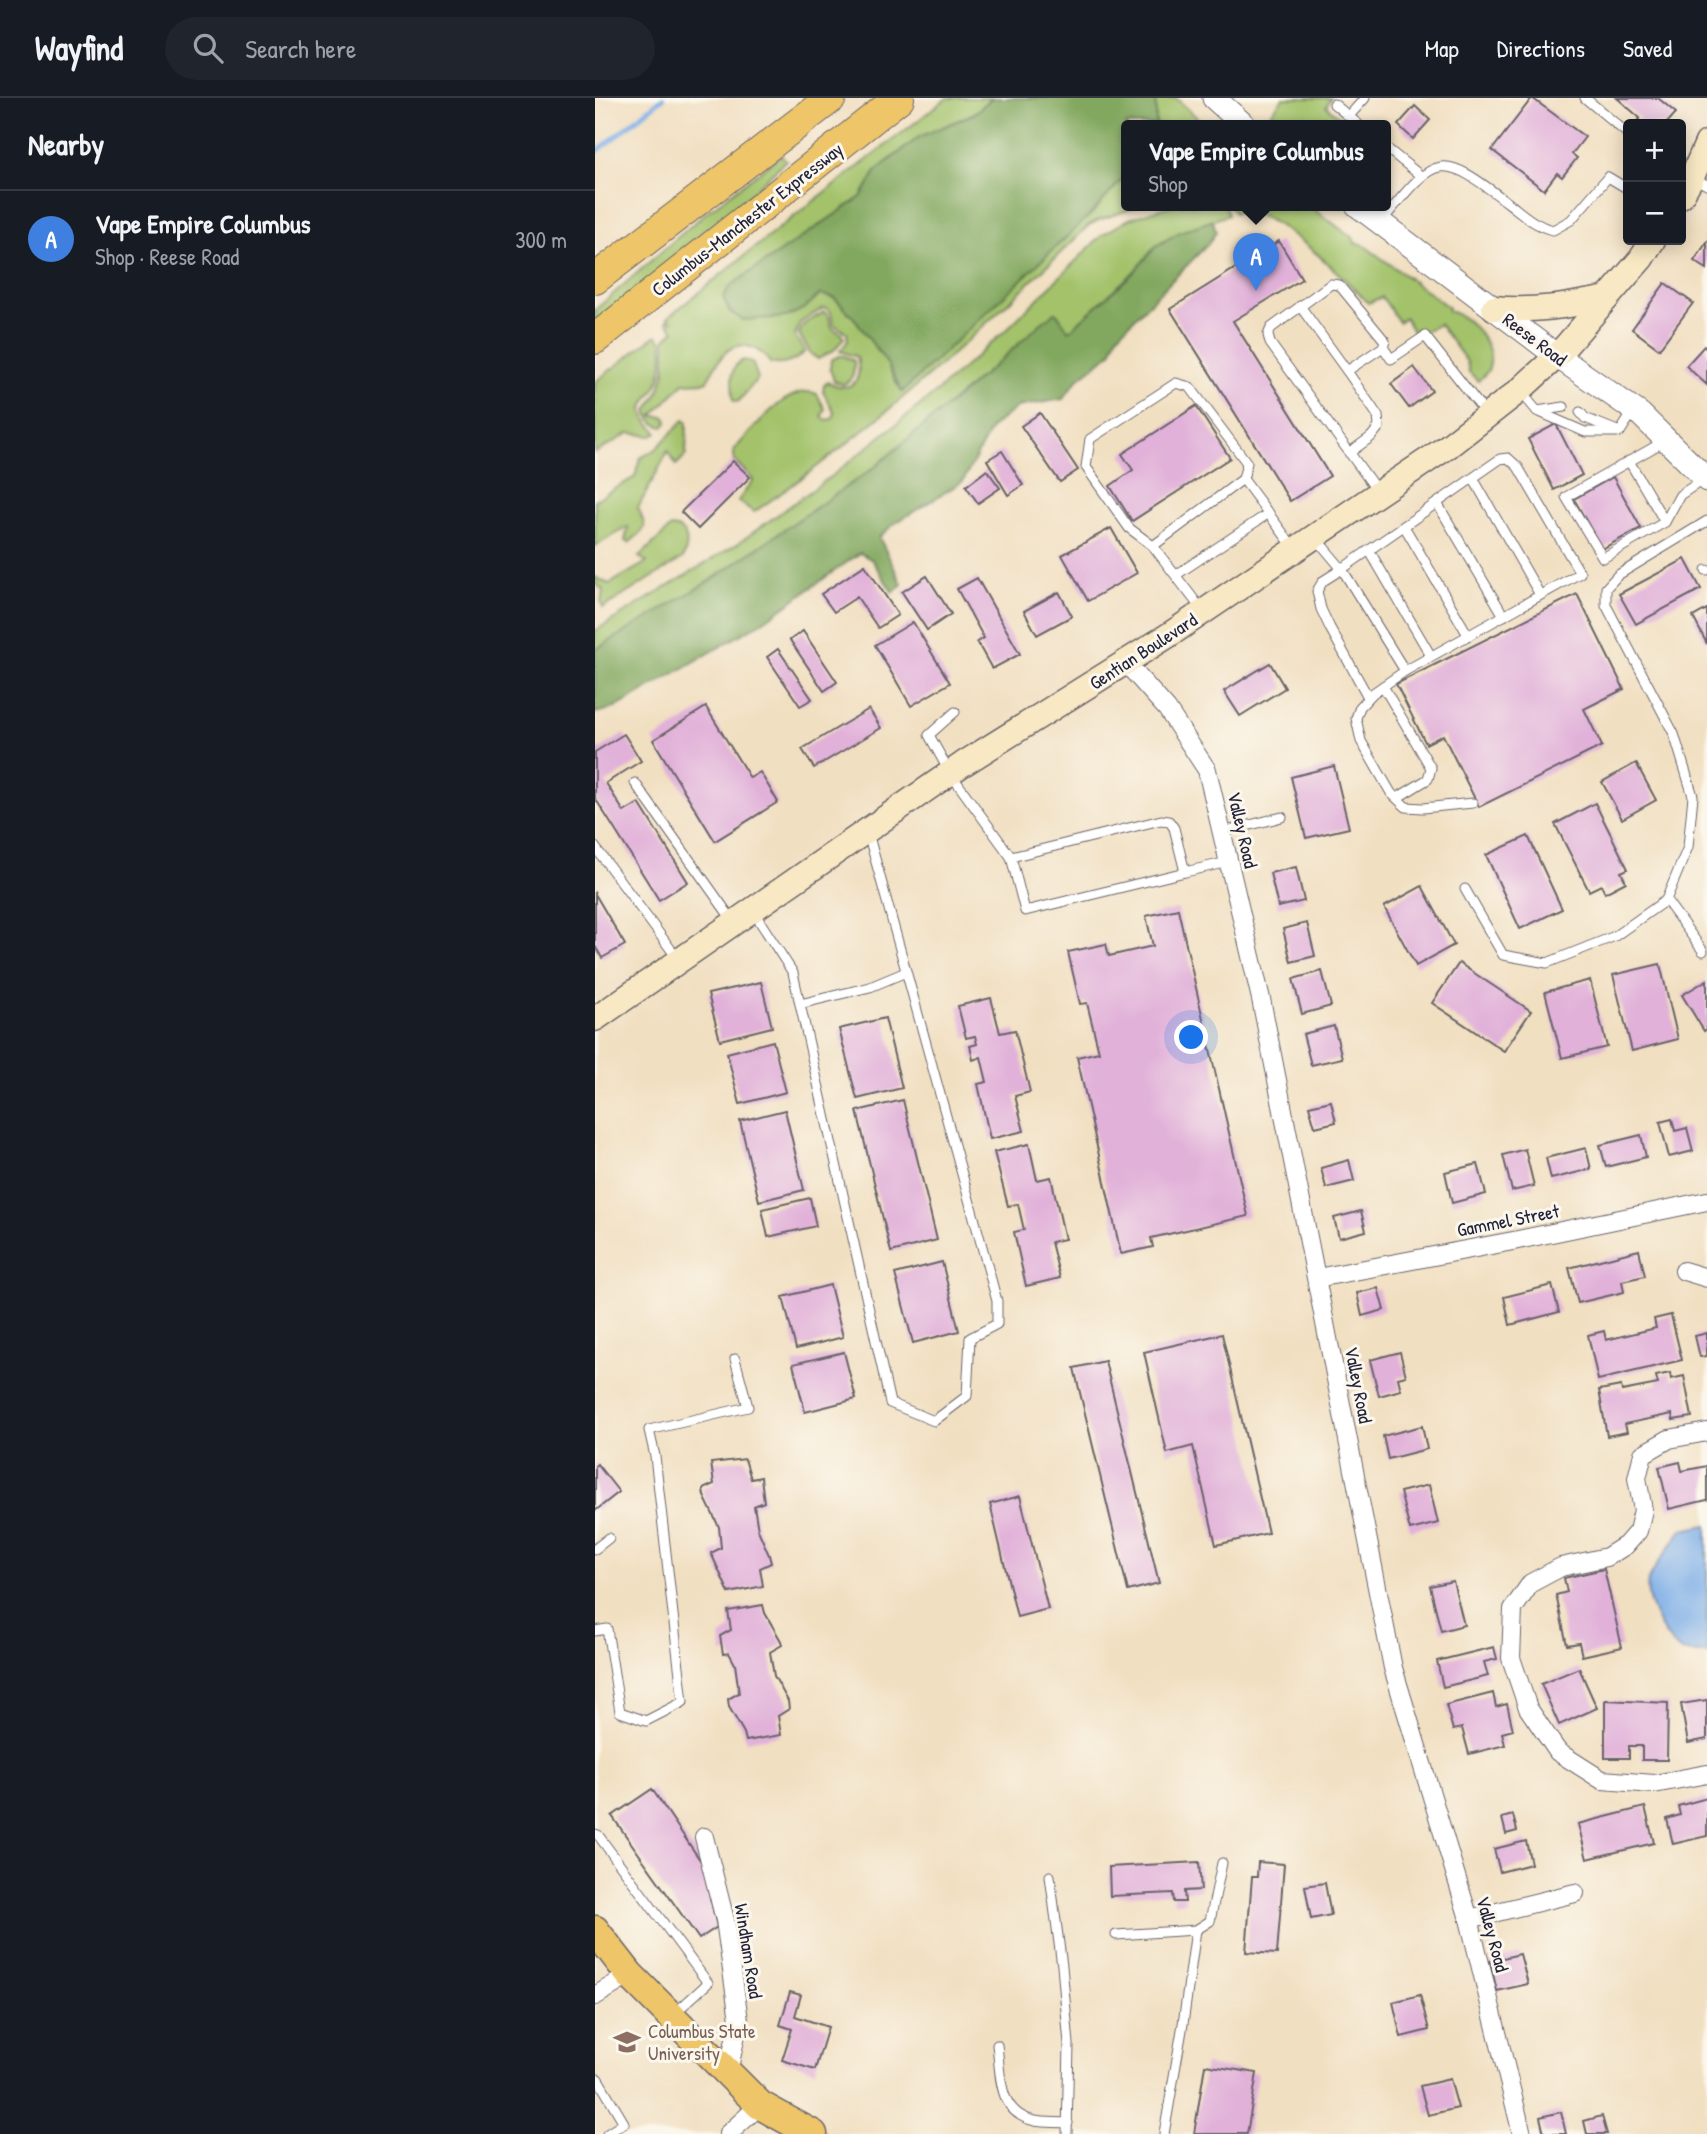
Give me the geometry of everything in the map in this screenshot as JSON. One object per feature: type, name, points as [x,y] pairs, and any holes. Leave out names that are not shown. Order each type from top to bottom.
[{"type":"highway","points":[[595,279],[831,98]]},
{"type":"highway","name":"Columbus-Manchester Expressway","points":[[595,340],[899,98]]},
{"type":"main road","points":[[1690,182],[1707,144]]},
{"type":"main road","name":"Gentian Boulevard","points":[[596,1018],[950,773],[1204,612],[1488,417],[1557,356],[1641,259],[1650,245]]},
{"type":"main road","points":[[1493,308],[1562,308],[1607,298]]},
{"type":"main road","points":[[599,1943],[760,2105],[813,2134]]},
{"type":"street","points":[[1214,98],[1238,120]]},
{"type":"street","name":"Reese Road","points":[[1365,211],[1634,411],[1706,479]]},
{"type":"street","name":"Valley Road","points":[[1126,663],[1167,709],[1207,770],[1261,999],[1393,1668],[1469,1919],[1522,2134]]},
{"type":"street","name":"Gammel Street","points":[[1317,1278],[1707,1201]]},
{"type":"street","points":[[1684,1271],[1707,1278]]},
{"type":"street","points":[[1707,1432],[1669,1439],[1643,1454],[1637,1478],[1643,1510],[1638,1531],[1626,1545],[1607,1557],[1561,1567],[1531,1583],[1513,1609],[1511,1658],[1528,1708],[1558,1752],[1602,1780],[1654,1784],[1707,1774]]},
{"type":"street","name":"Windham Road","points":[[704,1837],[725,1920],[739,2020],[728,2073]]},
{"type":"street","points":[[1469,1919],[1576,1893]]},
{"type":"street","points":[[595,1996],[630,1975]]},
{"type":"street","points":[[728,2134],[760,2105]]},
{"type":"lane","points":[[1349,116],[1365,98]]},
{"type":"lane","points":[[1585,98],[1623,130]]},
{"type":"lane","points":[[1334,104],[1353,120]]},
{"type":"lane","points":[[1391,152],[1421,176]]},
{"type":"lane","points":[[1391,210],[1415,180],[1437,166],[1452,166],[1475,178],[1539,226],[1553,230],[1571,220],[1608,177],[1623,186]]},
{"type":"lane","points":[[1381,222],[1390,211]]},
{"type":"lane","points":[[1347,371],[1383,347],[1385,341],[1339,285],[1331,284],[1271,328],[1268,335],[1270,343],[1379,493]]},
{"type":"lane","points":[[1300,306],[1378,416],[1379,427],[1371,437],[1349,453]]},
{"type":"lane","points":[[1383,347],[1391,359],[1426,336],[1488,417]]},
{"type":"lane","points":[[1153,545],[1243,479],[1247,463],[1190,387],[1176,383],[1090,439],[1086,467],[1129,528],[1153,545],[1204,612]]},
{"type":"lane","points":[[1520,390],[1537,411],[1585,432],[1620,432]]},
{"type":"lane","points":[[1537,411],[1559,410]]},
{"type":"lane","points":[[1620,432],[1634,411]]},
{"type":"lane","points":[[1581,416],[1620,432]]},
{"type":"lane","points":[[1666,440],[1566,497],[1603,558],[1665,522],[1680,495],[1706,479]]},
{"type":"lane","points":[[1369,698],[1330,628],[1321,609],[1317,591],[1323,581],[1500,459],[1508,458],[1518,467],[1580,573],[1405,671],[1369,698],[1360,707],[1356,718],[1361,741],[1391,793],[1406,807],[1473,803]]},
{"type":"lane","points":[[1629,461],[1665,522]]},
{"type":"lane","points":[[1473,478],[1540,595]]},
{"type":"lane","points":[[1243,479],[1269,513],[1304,543],[1342,569],[1405,671]]},
{"type":"lane","points":[[1437,503],[1504,615]]},
{"type":"lane","points":[[1176,575],[1269,513]]},
{"type":"lane","points":[[1465,889],[1503,955],[1547,963],[1615,936],[1666,900],[1688,848],[1693,796],[1674,734],[1606,606],[1606,588],[1618,575],[1707,521]]},
{"type":"lane","points":[[1404,526],[1468,635]]},
{"type":"lane","points":[[1369,551],[1431,656]]},
{"type":"lane","points":[[1383,686],[1431,768],[1428,779],[1397,798]]},
{"type":"lane","points":[[955,712],[929,735],[950,773],[1011,857],[1025,911],[1228,862]]},
{"type":"lane","points":[[635,783],[793,973],[890,1403],[933,1421],[967,1396],[970,1338],[996,1324],[997,1301],[867,830]]},
{"type":"lane","points":[[1222,832],[1282,817]]},
{"type":"lane","points":[[1011,857],[1161,820],[1170,821],[1174,828],[1185,872]]},
{"type":"lane","points":[[595,847],[679,960]]},
{"type":"lane","points":[[1666,900],[1703,951]]},
{"type":"lane","points":[[800,1004],[870,987],[906,972]]},
{"type":"lane","points":[[595,1631],[607,1629],[620,1712],[646,1721],[683,1702],[655,1456],[649,1430],[748,1407],[735,1359]]},
{"type":"lane","points":[[595,1549],[609,1538]]},
{"type":"lane","points":[[595,1834],[708,1983],[671,2017]]},
{"type":"lane","points":[[1116,1935],[1196,1930],[1210,1922],[1222,1863]]},
{"type":"lane","points":[[1050,1876],[1069,2044],[1067,2134]]},
{"type":"lane","points":[[1164,2134],[1196,1930]]},
{"type":"lane","points":[[997,2045],[1004,2096],[1012,2111],[1034,2121],[1067,2123]]},
{"type":"lane","points":[[595,2081],[598,2079],[624,2123],[607,2134]]},
{"type":"green space","points":[[947,98],[992,98],[974,113],[919,137],[877,170],[861,197],[731,286],[805,308],[820,294],[835,298],[854,318],[888,365],[902,391],[1093,212],[1121,181],[1121,211],[1125,211],[1089,225],[1009,302],[886,412],[754,512],[738,501],[753,480],[734,460],[734,450],[761,420],[794,395],[806,392],[817,394],[825,409],[822,416],[826,420],[832,419],[835,413],[823,392],[824,385],[828,382],[843,387],[849,386],[857,379],[857,357],[840,351],[848,341],[847,333],[834,325],[831,312],[823,308],[800,323],[795,336],[805,351],[798,358],[780,364],[770,363],[756,349],[737,346],[725,353],[706,382],[684,383],[652,416],[666,417],[667,423],[663,427],[653,422],[647,411],[659,391],[665,371],[665,339],[674,331],[669,324],[672,321],[670,319],[667,322],[668,317]]},
{"type":"green space","points":[[992,98],[1156,98],[1156,120],[1121,120],[1121,181],[1093,212],[902,392],[888,365],[854,318],[835,298],[820,294],[805,308],[787,317],[743,320],[730,312],[723,297],[730,286],[861,197],[877,170],[919,137],[974,114]]},
{"type":"green space","points":[[1156,98],[1176,98],[1200,120],[1156,120]]},
{"type":"green space","points":[[1283,98],[1331,98],[1326,106],[1343,120],[1276,120],[1270,115]]},
{"type":"green space","points":[[781,155],[786,160],[699,243],[595,323],[595,310],[703,215]]},
{"type":"green space","points":[[1154,211],[1227,211],[1228,215],[1180,232],[1156,246],[1133,273],[1069,331],[1056,313],[875,467],[714,578],[595,650],[595,631],[737,544],[833,475],[934,394],[1006,330],[1101,236],[1129,219]]},
{"type":"green space","points":[[1233,211],[1316,211],[1353,238],[1355,243],[1362,244],[1448,307],[1448,311],[1472,325],[1489,350],[1487,372],[1478,381],[1469,372],[1467,362],[1439,324],[1416,336],[1405,318],[1399,322],[1382,297],[1368,303],[1325,261],[1287,230],[1250,213]]},
{"type":"green space","points":[[1213,220],[1216,232],[1208,244],[1118,335],[1111,353],[1078,379],[1063,399],[1017,407],[992,427],[963,481],[894,524],[879,537],[902,584],[893,593],[872,560],[860,553],[764,621],[615,708],[595,713],[595,650],[714,578],[875,467],[1056,312],[1069,331],[1133,273],[1156,246],[1180,232]]},
{"type":"green space","points":[[824,312],[829,316],[832,328],[844,338],[834,350],[818,359],[811,354],[799,334],[803,325]]},
{"type":"green space","points":[[656,335],[662,341],[661,373],[643,411],[646,420],[657,433],[652,436],[629,433],[595,453],[595,382]]},
{"type":"green space","points":[[839,356],[854,361],[853,375],[843,384],[834,381],[830,369],[831,360]]},
{"type":"green space","points":[[744,360],[752,362],[758,378],[739,401],[735,402],[733,371]]},
{"type":"green space","points":[[684,420],[687,422],[686,455],[676,465],[668,451],[638,508],[644,525],[642,531],[629,543],[625,541],[628,527],[595,546],[595,500],[635,477],[640,458],[655,450]]},
{"type":"green space","points":[[671,527],[681,530],[686,538],[683,558],[603,608],[603,590],[595,583],[595,577],[609,584],[647,562],[639,557]]},
{"type":"water","points":[[1707,1525],[1707,1654],[1683,1651],[1674,1645],[1652,1609],[1648,1581],[1682,1530]]},
{"type":"building","points":[[1532,98],[1585,137],[1572,154],[1577,158],[1562,177],[1557,173],[1544,190],[1492,150]]},
{"type":"building","points":[[1617,98],[1658,98],[1676,113],[1671,119],[1640,118]]},
{"type":"building","points":[[1415,106],[1430,120],[1413,139],[1398,125]]},
{"type":"building","points":[[1279,241],[1302,279],[1233,321],[1330,476],[1290,501],[1170,309]]},
{"type":"building","points":[[1707,242],[1707,269],[1694,261]]},
{"type":"building","points":[[1665,283],[1693,303],[1659,349],[1632,329]]},
{"type":"building","points":[[1704,346],[1707,350],[1707,385],[1686,366]]},
{"type":"building","points":[[1414,367],[1432,391],[1409,408],[1391,384]]},
{"type":"building","points":[[1196,406],[1230,458],[1132,521],[1110,486],[1133,470],[1122,454]]},
{"type":"building","points":[[1040,413],[1078,470],[1060,482],[1021,426]]},
{"type":"building","points":[[1556,424],[1582,475],[1554,490],[1528,439]]},
{"type":"building","points":[[1002,451],[1023,485],[1008,495],[987,460]]},
{"type":"building","points":[[733,461],[750,477],[698,529],[681,512]]},
{"type":"building","points":[[987,470],[1000,488],[978,503],[966,486]]},
{"type":"building","points":[[1613,477],[1641,528],[1602,549],[1574,499]]},
{"type":"building","points":[[1111,528],[1137,573],[1088,601],[1062,555]]},
{"type":"building","points":[[1685,559],[1701,589],[1636,624],[1619,594]]},
{"type":"building","points":[[865,565],[898,615],[878,628],[857,597],[834,612],[821,594]]},
{"type":"building","points":[[927,576],[951,614],[927,630],[902,592]]},
{"type":"building","points":[[977,578],[1020,654],[992,669],[977,642],[984,638],[957,589]]},
{"type":"building","points":[[1059,592],[1072,616],[1037,635],[1024,611]]},
{"type":"building","points":[[1577,594],[1624,689],[1584,709],[1602,746],[1479,807],[1443,735],[1426,744],[1396,684]]},
{"type":"building","points":[[1707,609],[1707,644],[1693,617]]},
{"type":"building","points":[[913,622],[950,683],[911,706],[875,645]]},
{"type":"building","points":[[803,631],[837,682],[824,691],[790,640]]},
{"type":"building","points":[[778,649],[812,699],[800,706],[767,657]]},
{"type":"building","points":[[1270,663],[1285,688],[1240,716],[1224,691]]},
{"type":"building","points":[[706,707],[750,778],[760,772],[778,802],[715,841],[653,740]]},
{"type":"building","points":[[869,709],[881,728],[814,768],[802,749]]},
{"type":"building","points":[[624,734],[641,761],[606,783],[624,812],[639,803],[688,882],[659,900],[595,798],[595,752]]},
{"type":"building","points":[[1636,763],[1656,800],[1622,819],[1602,782]]},
{"type":"building","points":[[1334,766],[1349,828],[1306,838],[1291,777]]},
{"type":"building","points":[[1595,803],[1628,869],[1621,872],[1626,882],[1605,893],[1601,885],[1589,891],[1555,824]]},
{"type":"building","points":[[1528,836],[1562,909],[1520,929],[1486,855]]},
{"type":"building","points":[[1296,867],[1304,901],[1278,907],[1270,873]]},
{"type":"building","points":[[1422,886],[1454,945],[1416,966],[1384,907]]},
{"type":"building","points":[[595,894],[625,945],[602,958],[595,946]]},
{"type":"building","points":[[1178,909],[1248,1216],[1151,1238],[1153,1247],[1121,1254],[1077,1057],[1099,1052],[1087,1003],[1080,1004],[1068,952],[1106,944],[1109,956],[1153,946],[1146,916]]},
{"type":"building","points":[[1307,923],[1315,956],[1291,962],[1283,929]]},
{"type":"building","points":[[1459,963],[1531,1011],[1504,1051],[1432,1003]]},
{"type":"building","points":[[1660,964],[1678,1039],[1632,1051],[1613,975]]},
{"type":"building","points":[[1322,971],[1331,1006],[1302,1014],[1293,979]]},
{"type":"building","points":[[1590,980],[1607,1047],[1562,1058],[1545,992]]},
{"type":"building","points":[[1707,980],[1707,1029],[1704,1031],[1682,995]]},
{"type":"building","points":[[761,982],[772,1027],[720,1040],[708,994]]},
{"type":"building","points":[[991,998],[1000,1033],[1015,1030],[1030,1092],[1015,1096],[1024,1131],[990,1139],[978,1084],[987,1082],[981,1057],[973,1060],[970,1046],[977,1044],[975,1036],[966,1038],[958,1006]]},
{"type":"building","points":[[885,1018],[902,1088],[857,1099],[839,1029]]},
{"type":"building","points":[[1334,1026],[1342,1058],[1311,1065],[1303,1034]]},
{"type":"building","points":[[773,1041],[786,1092],[740,1104],[727,1053]]},
{"type":"building","points":[[903,1100],[937,1240],[891,1252],[857,1111]]},
{"type":"building","points":[[1331,1101],[1336,1122],[1315,1127],[1309,1106]]},
{"type":"building","points":[[785,1110],[804,1190],[759,1201],[740,1121]]},
{"type":"building","points":[[1672,1119],[1675,1131],[1687,1128],[1693,1151],[1669,1157],[1660,1122]]},
{"type":"building","points":[[1641,1135],[1646,1157],[1606,1167],[1600,1145]]},
{"type":"building","points":[[1029,1144],[1037,1180],[1051,1177],[1065,1239],[1051,1242],[1060,1278],[1026,1286],[1014,1232],[1024,1230],[1018,1204],[1008,1206],[994,1152]]},
{"type":"building","points":[[1586,1148],[1591,1169],[1551,1179],[1546,1158]]},
{"type":"building","points":[[1525,1149],[1534,1186],[1512,1191],[1503,1155]]},
{"type":"building","points":[[1349,1160],[1354,1181],[1326,1188],[1321,1168]]},
{"type":"building","points":[[1478,1164],[1486,1194],[1452,1203],[1445,1172]]},
{"type":"building","points":[[810,1198],[816,1226],[768,1237],[762,1209]]},
{"type":"building","points":[[1361,1211],[1366,1231],[1339,1238],[1334,1218]]},
{"type":"building","points":[[1639,1250],[1645,1276],[1622,1281],[1624,1292],[1578,1303],[1569,1268]]},
{"type":"building","points":[[942,1262],[959,1331],[913,1343],[895,1274]]},
{"type":"building","points":[[830,1285],[843,1337],[796,1349],[783,1297]]},
{"type":"building","points":[[1552,1285],[1559,1312],[1510,1325],[1504,1297]]},
{"type":"building","points":[[1378,1288],[1384,1310],[1362,1316],[1357,1293]]},
{"type":"building","points":[[1671,1315],[1682,1360],[1598,1380],[1588,1335],[1604,1331],[1606,1340],[1656,1328],[1654,1319]]},
{"type":"building","points":[[1707,1333],[1707,1356],[1700,1357],[1695,1336]]},
{"type":"building","points":[[1222,1334],[1268,1533],[1216,1545],[1193,1446],[1167,1453],[1144,1352]]},
{"type":"building","points":[[844,1352],[856,1399],[805,1412],[793,1364]]},
{"type":"building","points":[[1400,1352],[1406,1376],[1398,1378],[1401,1390],[1379,1396],[1370,1360]]},
{"type":"building","points":[[1105,1361],[1159,1583],[1128,1591],[1074,1368]]},
{"type":"building","points":[[1670,1373],[1671,1379],[1684,1376],[1692,1417],[1673,1420],[1672,1414],[1625,1424],[1627,1432],[1607,1436],[1599,1390],[1621,1386],[1622,1391],[1658,1384],[1656,1376]]},
{"type":"building","points":[[1422,1426],[1427,1449],[1388,1459],[1383,1436]]},
{"type":"building","points":[[745,1459],[751,1479],[761,1477],[764,1502],[754,1506],[758,1530],[771,1563],[760,1568],[763,1586],[729,1593],[711,1553],[721,1548],[719,1527],[703,1489],[714,1484],[711,1463]]},
{"type":"building","points":[[1680,1462],[1682,1471],[1707,1466],[1707,1500],[1669,1509],[1659,1467]]},
{"type":"building","points":[[597,1464],[619,1492],[595,1511],[595,1466]]},
{"type":"building","points":[[1429,1485],[1438,1523],[1410,1530],[1400,1492]]},
{"type":"building","points":[[1020,1496],[1048,1609],[1017,1617],[990,1504]]},
{"type":"building","points":[[1604,1569],[1622,1647],[1582,1656],[1579,1643],[1567,1645],[1556,1595],[1567,1592],[1564,1578]]},
{"type":"building","points":[[1453,1581],[1464,1625],[1441,1631],[1430,1586]]},
{"type":"building","points":[[763,1605],[782,1645],[770,1652],[774,1676],[788,1701],[789,1709],[778,1716],[781,1735],[746,1741],[729,1707],[728,1699],[739,1693],[735,1664],[729,1653],[723,1654],[720,1636],[731,1630],[728,1611]]},
{"type":"building","points":[[1494,1647],[1497,1659],[1484,1662],[1488,1676],[1443,1687],[1437,1661]]},
{"type":"building","points":[[1579,1668],[1597,1708],[1559,1725],[1541,1684]]},
{"type":"building","points":[[1493,1693],[1496,1707],[1507,1704],[1513,1730],[1502,1733],[1505,1745],[1469,1754],[1462,1728],[1453,1730],[1446,1705]]},
{"type":"building","points":[[1605,1700],[1668,1703],[1667,1760],[1642,1760],[1642,1746],[1629,1746],[1629,1758],[1605,1758]]},
{"type":"building","points":[[1707,1700],[1707,1739],[1688,1743],[1681,1704]]},
{"type":"building","points":[[652,1789],[702,1863],[717,1927],[699,1939],[612,1816]]},
{"type":"building","points":[[1707,1798],[1707,1836],[1673,1844],[1667,1819],[1680,1815],[1678,1806]]},
{"type":"building","points":[[1645,1807],[1654,1843],[1587,1859],[1578,1824]]},
{"type":"building","points":[[1513,1815],[1517,1831],[1506,1834],[1502,1818]]},
{"type":"building","points":[[1526,1841],[1531,1864],[1500,1872],[1494,1849]]},
{"type":"building","points":[[1199,1862],[1201,1890],[1184,1891],[1185,1902],[1174,1902],[1173,1893],[1110,1896],[1109,1867]]},
{"type":"building","points":[[1258,1862],[1284,1864],[1277,1954],[1246,1952],[1252,1877],[1257,1877]]},
{"type":"building","points":[[1325,1883],[1331,1915],[1311,1919],[1305,1886]]},
{"type":"building","points":[[1520,1954],[1528,1984],[1497,1991],[1490,1961]]},
{"type":"building","points":[[790,1992],[801,1995],[795,2016],[828,2027],[815,2070],[782,2060],[792,2029],[780,2025]]},
{"type":"building","points":[[1420,1995],[1429,2030],[1401,2037],[1393,2002]]},
{"type":"building","points":[[1205,2065],[1257,2073],[1247,2134],[1194,2134]]},
{"type":"building","points":[[1450,2079],[1458,2108],[1428,2115],[1420,2086]]},
{"type":"building","points":[[1561,2112],[1566,2134],[1544,2134],[1540,2117]]},
{"type":"building","points":[[1602,2116],[1607,2134],[1587,2134],[1584,2121]]},
{"type":"waterway","points":[[595,153],[663,98]]},
{"type":"place","name":"Vape Empire Columbus","points":[[1256,291]]},
{"type":"place","name":"Columbus State University","points":[[627,2042]]}]
